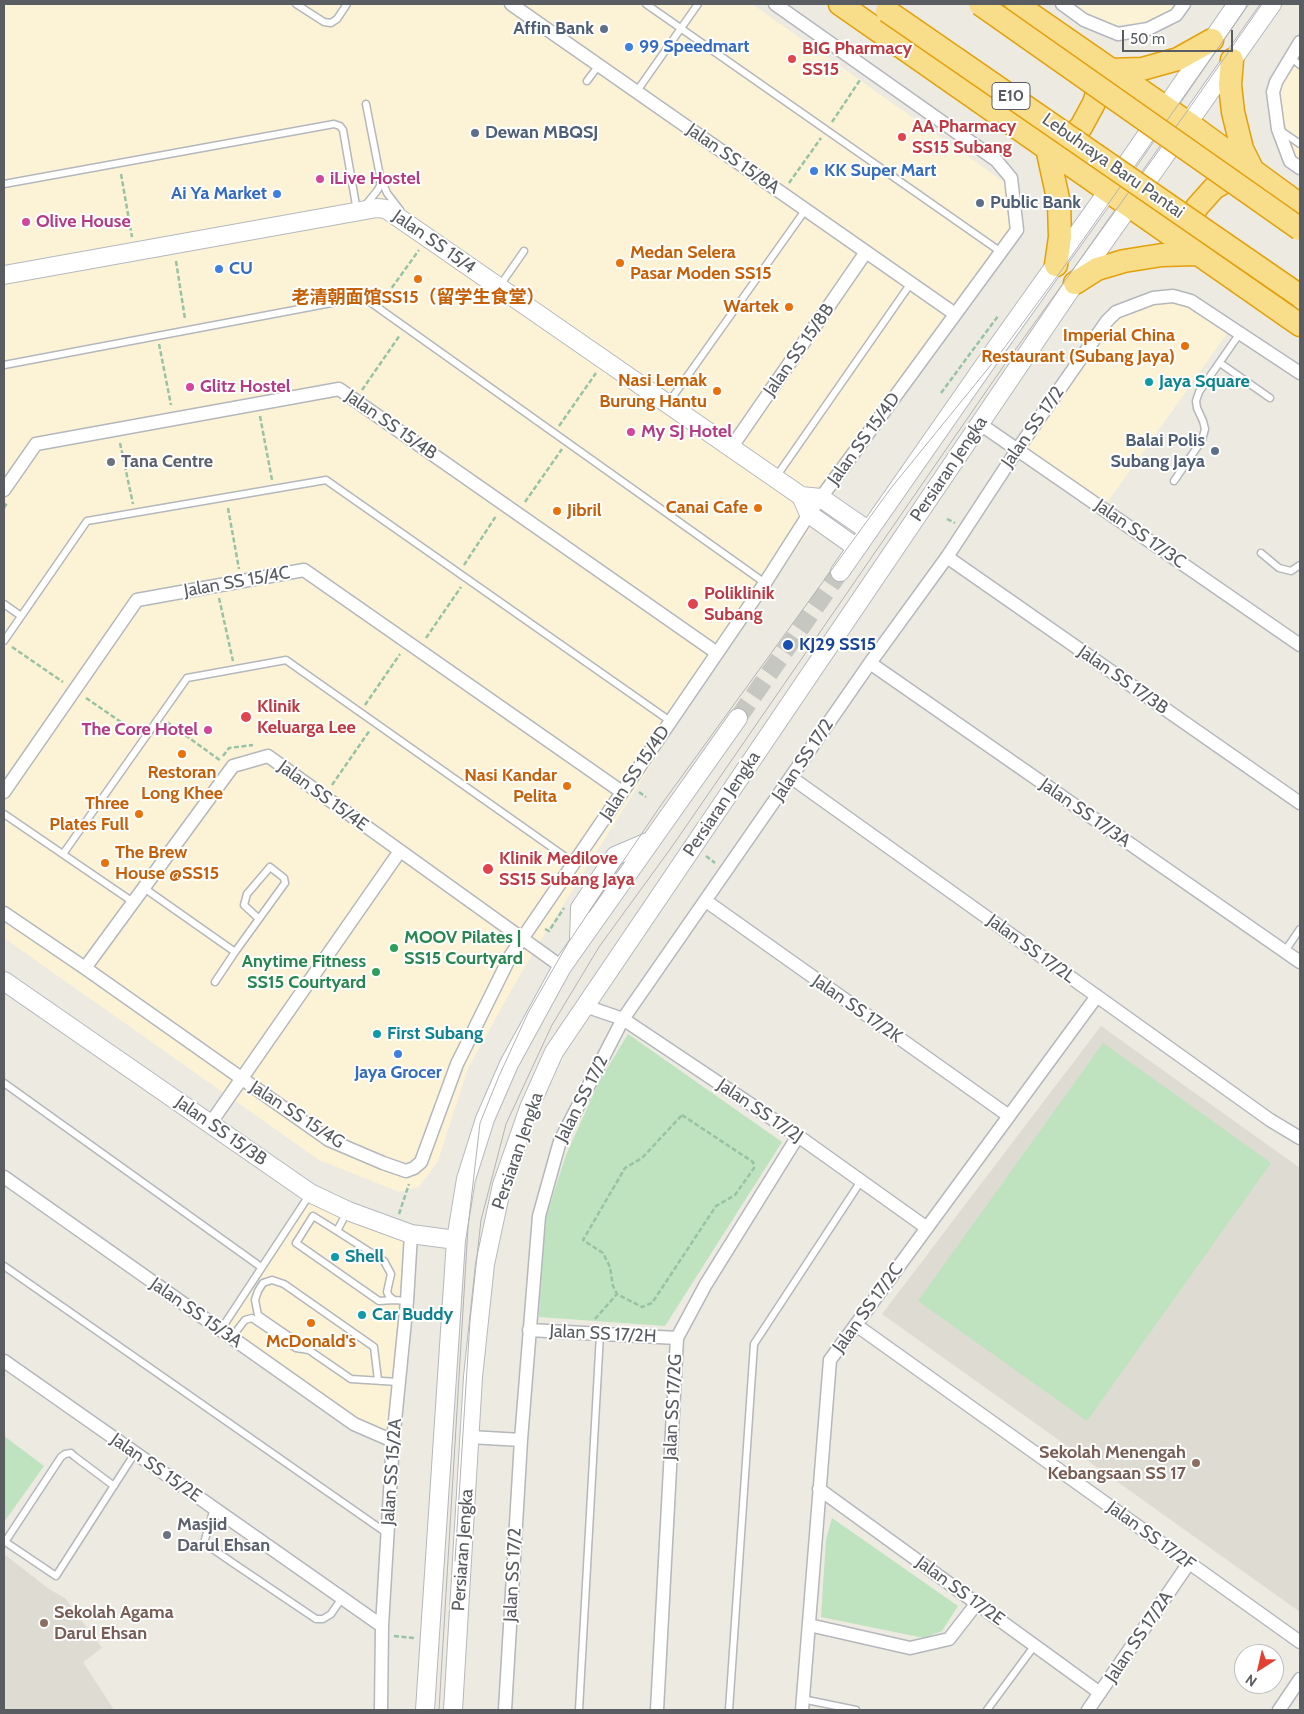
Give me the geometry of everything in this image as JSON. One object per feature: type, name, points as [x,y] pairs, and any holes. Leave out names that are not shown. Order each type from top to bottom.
[{"type":"highway","points":[[840,4],[1300,325]]},
{"type":"highway","points":[[980,4],[1300,229]]},
{"type":"highway","points":[[1016,4],[1188,123],[1300,205]]},
{"type":"highway","name":"Lebuhraya Baru Pantai","points":[[882,7],[1300,296]]},
{"type":"highway","points":[[1106,67],[1142,70],[1178,59],[1212,40]]},
{"type":"highway","points":[[1232,60],[1230,85],[1236,132],[1254,172]]},
{"type":"highway","points":[[1047,148],[1059,147],[1081,127],[1094,104],[1106,67]]},
{"type":"highway","points":[[1047,148],[1059,203],[1060,237],[1056,265]]},
{"type":"highway","points":[[1197,254],[1191,242],[1192,216],[1197,207],[1214,188],[1235,176],[1254,172]]},
{"type":"highway","points":[[1075,283],[1097,269],[1124,261],[1162,255],[1197,254]]},
{"type":"main road","name":"Persiaran Jengka","points":[[840,572],[1237,4]]},
{"type":"main road","name":"Persiaran Jengka","points":[[453,1710],[473,1377],[485,1264],[502,1185],[529,1108],[554,1052],[1075,283],[1272,4]]},
{"type":"main road","name":"Jalan SS 15/4","points":[[4,275],[358,211],[377,208],[386,209],[801,496],[821,498],[869,531]]},
{"type":"main road","points":[[801,496],[809,514],[857,548]]},
{"type":"main road","name":"Persiaran Jengka","points":[[425,1710],[456,1240],[466,1179],[485,1119],[509,1064],[562,967],[579,942],[580,908],[615,856],[650,841],[738,718]]},
{"type":"main road","name":"Jalan SS 15/3B","points":[[4,981],[310,1193],[348,1211],[411,1234],[456,1240]]},
{"type":"street","name":"Jalan SS 15/8A","points":[[511,4],[955,314]]},
{"type":"street","name":"Jalan SS 15/4D","points":[[522,938],[717,654],[809,514],[1016,230],[1011,178],[996,160],[775,4]]},
{"type":"street","points":[[1062,4],[1084,20],[1118,34],[1148,29],[1176,15],[1184,4]]},
{"type":"street","points":[[1300,42],[1295,61],[1276,82],[1273,92],[1278,129],[1290,161],[1300,168]]},
{"type":"street","name":"Jalan SS 15/8B","points":[[731,448],[866,252]]},
{"type":"street","name":"Jalan SS 17/2","points":[[505,1710],[521,1440],[539,1216],[560,1141],[623,1018],[946,557],[1017,450],[1107,321],[1116,312],[1152,298],[1173,296],[1191,301],[1300,373]]},
{"type":"street","name":"Jalan SS 15/4B","points":[[4,490],[36,444],[340,389],[717,654]]},
{"type":"street","name":"Jalan SS 17/3C","points":[[980,424],[1300,644]]},
{"type":"street","name":"Jalan SS 17/3B","points":[[946,557],[1300,803]]},
{"type":"street","name":"Jalan SS 15/4C","points":[[4,792],[137,600],[304,570],[622,792]]},
{"type":"street","name":"Jalan SS 17/3A","points":[[870,663],[1300,962]]},
{"type":"street","name":"Jalan SS 15/4E","points":[[233,766],[268,756],[562,967]]},
{"type":"street","points":[[85,968],[233,766]]},
{"type":"street","name":"Jalan SS 17/2L","points":[[792,778],[1270,1120],[1300,1138]]},
{"type":"street","points":[[210,1124],[400,851]]},
{"type":"street","name":"Jalan SS 17/2K","points":[[706,902],[1009,1116]]},
{"type":"street","name":"Jalan SS 15/4G","points":[[4,913],[329,1140],[382,1163],[406,1171],[414,1168],[421,1162],[457,1064],[511,955],[522,938]]},
{"type":"street","name":"Jalan SS 17/2C","points":[[802,1705],[830,1360],[1097,996]]},
{"type":"street","name":"Jalan SS 17/2J","points":[[585,1006],[623,1018],[798,1136],[927,1228]]},
{"type":"street","name":"Jalan SS 17/2G","points":[[658,1710],[677,1338],[706,1284],[798,1136]]},
{"type":"street","name":"Jalan SS 15/3A","points":[[4,1177],[354,1424],[393,1441]]},
{"type":"street","name":"Jalan SS 15/2A","points":[[381,1710],[382,1631],[398,1382],[400,1300],[411,1234]]},
{"type":"street","name":"Jalan SS 17/2F","points":[[856,1325],[1300,1642]]},
{"type":"street","name":"Jalan SS 17/2H","points":[[529,1330],[677,1338]]},
{"type":"street","name":"Jalan SS 15/2E","points":[[6,1366],[135,1453],[342,1598],[382,1631]]},
{"type":"street","points":[[470,1437],[521,1440]]},
{"type":"street","name":"Jalan SS 17/2E","points":[[819,1489],[1100,1693]]},
{"type":"street","name":"Jalan SS 17/2A","points":[[1088,1710],[1189,1563]]},
{"type":"street","points":[[809,1625],[910,1648],[949,1639],[977,1603]]},
{"type":"street","points":[[1278,1710],[1300,1679]]},
{"type":"lane","points":[[296,4],[324,22],[331,23],[337,19],[347,4]]},
{"type":"lane","points":[[646,4],[1001,252]]},
{"type":"lane","points":[[637,91],[698,4]]},
{"type":"lane","points":[[587,81],[599,65]]},
{"type":"lane","points":[[358,211],[372,198],[380,186],[380,176],[366,104]]},
{"type":"lane","points":[[4,184],[334,124],[340,126],[343,130],[358,211]]},
{"type":"lane","points":[[1278,129],[1300,144]]},
{"type":"lane","points":[[380,176],[387,193],[410,226]]},
{"type":"lane","points":[[668,404],[806,209]]},
{"type":"lane","points":[[498,287],[524,251]]},
{"type":"lane","points":[[775,478],[911,283]]},
{"type":"lane","points":[[4,365],[362,297],[765,583]]},
{"type":"lane","points":[[1174,482],[1202,440],[1205,429],[1197,408],[1196,401],[1199,392],[1240,333]]},
{"type":"lane","points":[[1220,363],[1270,398]]},
{"type":"lane","points":[[4,641],[87,521],[326,480],[670,721]]},
{"type":"lane","points":[[1261,553],[1279,568],[1291,571],[1300,565]]},
{"type":"lane","points":[[4,604],[21,616]]},
{"type":"lane","points":[[63,854],[187,678],[286,660],[574,863]]},
{"type":"lane","points":[[4,814],[133,902]]},
{"type":"lane","points":[[215,982],[285,883],[284,878],[270,867],[247,894],[244,904],[259,919]]},
{"type":"lane","points":[[144,888],[235,952]]},
{"type":"lane","points":[[1285,952],[1300,929]]},
{"type":"lane","points":[[4,1083],[261,1267]]},
{"type":"lane","points":[[729,1710],[754,1344],[861,1181]]},
{"type":"lane","points":[[220,1330],[310,1193]]},
{"type":"lane","points":[[337,1230],[348,1211]]},
{"type":"lane","points":[[313,1216],[384,1262],[390,1274],[387,1292],[400,1300],[379,1301],[296,1243],[313,1216]]},
{"type":"lane","points":[[4,1266],[388,1534]]},
{"type":"lane","points":[[378,1380],[374,1347],[284,1284],[272,1280],[263,1283],[255,1300],[258,1315],[351,1379],[398,1382]]},
{"type":"lane","points":[[231,1338],[245,1320],[252,1318],[296,1348],[310,1351]]},
{"type":"lane","points":[[579,1710],[600,1334]]},
{"type":"lane","points":[[114,1486],[74,1456],[65,1454],[61,1457],[5,1541],[56,1576],[114,1486],[135,1453]]},
{"type":"lane","points":[[214,1508],[204,1543],[233,1564],[316,1619],[323,1619],[330,1614],[342,1598]]},
{"type":"lane","points":[[987,1710],[1035,1645]]},
{"type":"lane","points":[[802,1705],[856,1710]]},
{"type":"path","points":[[119,163],[135,251]]},
{"type":"path","points":[[378,308],[421,247],[433,241]]},
{"type":"path","points":[[173,244],[187,330]]},
{"type":"path","points":[[941,393],[1000,313]]},
{"type":"path","points":[[355,400],[406,327]]},
{"type":"path","points":[[158,336],[174,419]]},
{"type":"path","points":[[554,433],[605,360]]},
{"type":"path","points":[[257,404],[274,488]]},
{"type":"path","points":[[117,430],[135,512]]},
{"type":"path","points":[[459,573],[499,512],[512,510],[567,442]]},
{"type":"path","points":[[225,497],[240,570]]},
{"type":"path","points":[[360,712],[466,579]]},
{"type":"path","points":[[217,586],[235,669]]},
{"type":"path","points":[[160,717],[220,760],[233,766]]},
{"type":"path","points":[[324,796],[375,723]]},
{"type":"path","points":[[228,748],[262,744]]},
{"type":"path","points":[[682,1115],[753,1162],[754,1168],[736,1195],[716,1206],[652,1303],[642,1306],[617,1294],[613,1286],[610,1266],[603,1254],[583,1240],[625,1168],[642,1158],[682,1115]]},
{"type":"path","points":[[401,1205],[405,1194]]},
{"type":"path","points":[[587,1333],[589,1327],[617,1294]]},
{"type":"path","points":[[382,1631],[430,1639]]},
{"type":"shaded area","points":[[4,4],[752,4],[1004,182],[1010,236],[677,724],[525,966],[468,1068],[438,1161],[419,1187],[399,1192],[319,1160],[4,938]]},
{"type":"shaded area","points":[[1072,4],[1174,4],[1171,9],[1144,23],[1116,25],[1087,15]]},
{"type":"shaded area","points":[[1292,61],[1300,67],[1300,164],[1294,160],[1276,88]]},
{"type":"shaded area","name":"Jaya Square","points":[[1173,302],[1189,307],[1228,332],[1107,503],[1027,448],[1121,314],[1154,304]]},
{"type":"shaded area","name":"Sekolah Menengah Kebangsaan SS 17","points":[[1101,1026],[1300,1168],[1300,1612],[882,1314]]},
{"type":"shaded area","points":[[309,1202],[355,1223],[405,1242],[387,1434],[357,1421],[227,1329]]},
{"type":"shaded area","name":"Sekolah Agama Darul Ehsan","points":[[4,1554],[49,1589],[65,1598],[102,1648],[83,1662],[114,1710],[4,1710]]},
{"type":"green space","points":[[628,1034],[782,1142],[665,1326],[539,1317],[543,1226],[566,1155],[599,1082]]},
{"type":"green space","points":[[1103,1043],[1271,1163],[1087,1421],[918,1301]]},
{"type":"green space","points":[[4,1436],[44,1466],[4,1522]]},
{"type":"green space","points":[[832,1518],[958,1606],[942,1631],[924,1638],[821,1617],[826,1540]]},
{"type":"tunnel","points":[[738,718],[840,572]]},
{"type":"tram line","points":[[439,1710],[468,1227],[480,1123],[528,1013],[568,943],[661,805],[891,488],[999,355],[1061,271],[1249,4]]},
{"type":"tram line","points":[[455,1561],[470,1321],[481,1220],[506,1124],[552,1025],[599,947],[671,848],[1005,364],[1262,4]]},
{"type":"place","name":"Affin Bank","points":[[604,29]]},
{"type":"place","name":"99 Speedmart","points":[[629,47]]},
{"type":"place","name":"BIG Pharmacy SS15","points":[[792,59]]},
{"type":"place","name":"Dewan MBQSJ","points":[[475,133]]},
{"type":"place","name":"AA Pharmacy SS15 Subang","points":[[902,137]]},
{"type":"place","name":"KK Super Mart","points":[[814,171]]},
{"type":"place","name":"iLive Hostel","points":[[320,179]]},
{"type":"place","name":"Ai Ya Market","points":[[277,194]]},
{"type":"place","name":"Public Bank","points":[[980,203]]},
{"type":"place","name":"Olive House","points":[[26,222]]},
{"type":"place","name":"Medan Selera Pasar Moden SS15","points":[[620,263]]},
{"type":"place","name":"CU","points":[[219,269]]},
{"type":"place","name":"老清朝面馆SS15（留学生食堂）","points":[[418,279]]},
{"type":"place","name":"Wartek","points":[[789,307]]},
{"type":"place","name":"Imperial China Restaurant (Subang Jaya)","points":[[1185,346]]},
{"type":"place","name":"Jaya Square","points":[[1149,382]]},
{"type":"place","name":"Glitz Hostel","points":[[190,387]]},
{"type":"place","name":"Nasi Lemak Burung Hantu","points":[[717,391]]},
{"type":"place","name":"My SJ Hotel","points":[[631,432]]},
{"type":"place","name":"Balai Polis Subang Jaya","points":[[1215,451]]},
{"type":"place","name":"Tana Centre","points":[[111,462]]},
{"type":"place","name":"Canai Cafe","points":[[758,508]]},
{"type":"place","name":"Jibril","points":[[557,511]]},
{"type":"place","name":"Poliklinik Subang","points":[[693,604]]},
{"type":"place","name":"KJ29 SS15","points":[[788,645]]},
{"type":"place","name":"Klinik Keluarga Lee","points":[[246,717]]},
{"type":"place","name":"The Core Hotel","points":[[208,730]]},
{"type":"place","name":"Restoran Long Khee","points":[[182,754]]},
{"type":"place","name":"Nasi Kandar Pelita","points":[[567,786]]},
{"type":"place","name":"Three Plates Full","points":[[139,814]]},
{"type":"place","name":"The Brew House @SS15","points":[[105,863]]},
{"type":"place","name":"Klinik Medilove SS15 Subang Jaya","points":[[488,869]]},
{"type":"place","name":"MOOV Pilates | SS15 Courtyard","points":[[394,948]]},
{"type":"place","name":"Anytime Fitness SS15 Courtyard","points":[[376,972]]},
{"type":"place","name":"First Subang","points":[[377,1034]]},
{"type":"place","name":"Jaya Grocer","points":[[398,1054]]},
{"type":"place","name":"Shell","points":[[335,1257]]},
{"type":"place","name":"Car Buddy","points":[[362,1315]]},
{"type":"place","name":"McDonald's","points":[[311,1323]]},
{"type":"place","name":"Sekolah Menengah Kebangsaan SS 17","points":[[1196,1463]]},
{"type":"place","name":"Masjid Darul Ehsan","points":[[167,1535]]},
{"type":"place","name":"Sekolah Agama Darul Ehsan","points":[[44,1623]]}]
